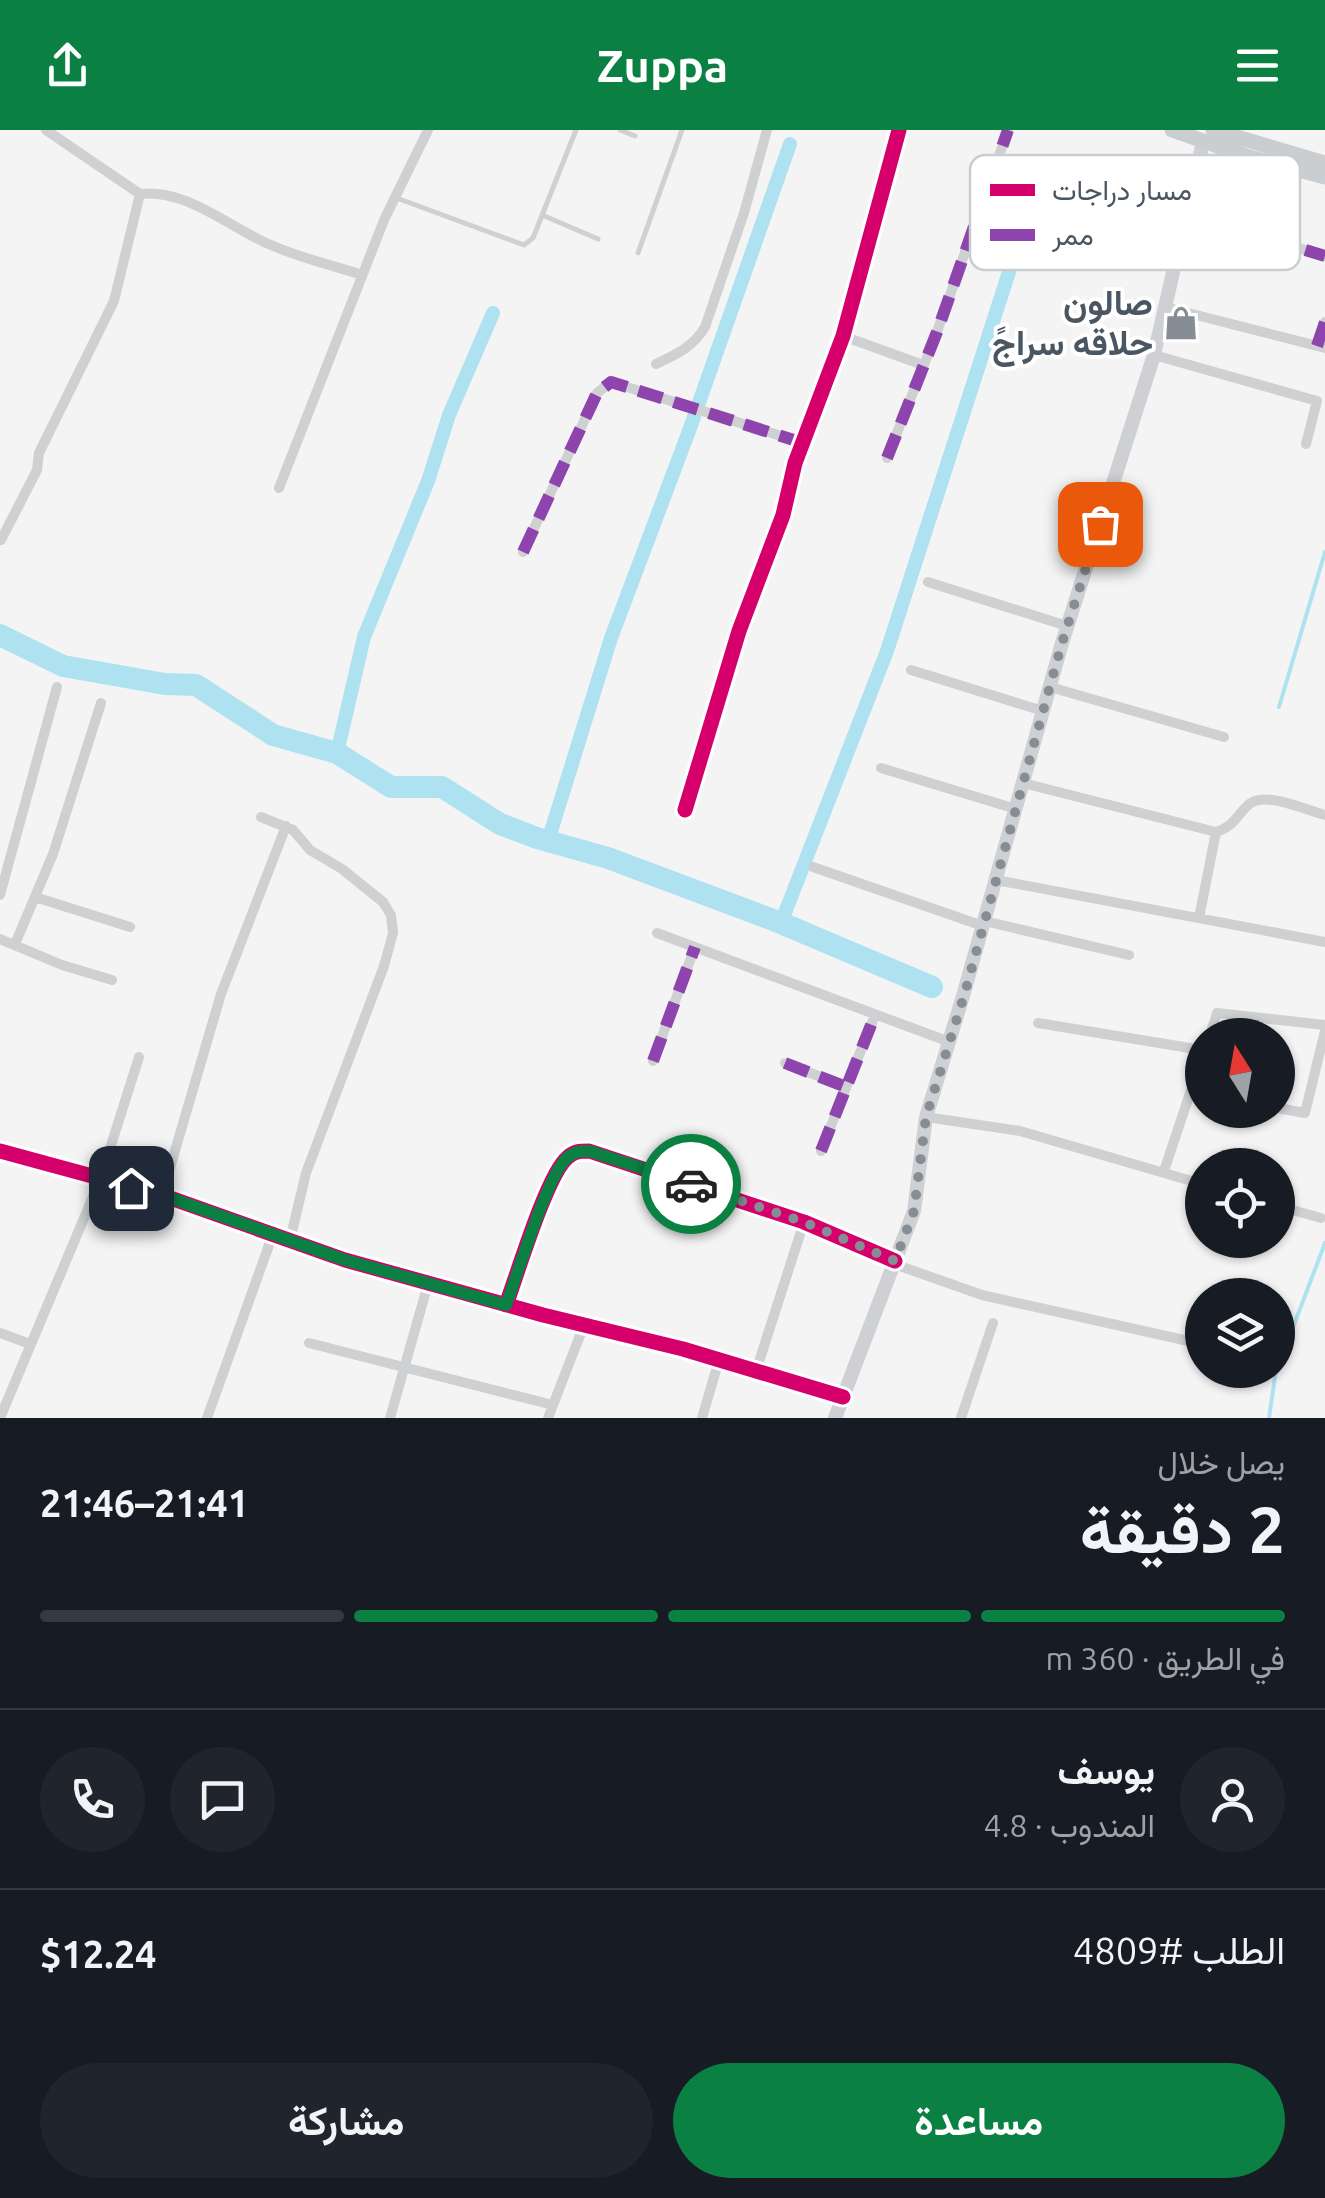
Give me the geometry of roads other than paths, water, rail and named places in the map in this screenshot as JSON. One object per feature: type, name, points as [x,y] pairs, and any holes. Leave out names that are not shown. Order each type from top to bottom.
[{"type":"main road","points":[[1172,130],[1294,155]]},
{"type":"main road","points":[[1208,136],[1262,155]]},
{"type":"main road","points":[[1300,156],[1325,162]]},
{"type":"main road","points":[[1300,168],[1325,177]]},
{"type":"main road","points":[[835,1418],[914,1211],[926,1117],[1067,626],[1154,356],[1174,270]]},
{"type":"street","points":[[46,130],[140,194],[158,192],[195,206],[275,247],[362,275]]},
{"type":"street","points":[[279,488],[394,198],[428,130]]},
{"type":"street","points":[[656,364],[696,341],[705,327],[744,213],[766,130]]},
{"type":"street","points":[[685,810],[739,631],[843,336],[899,130]]},
{"type":"street","points":[[999,155],[1008,130]]},
{"type":"street","points":[[2,540],[37,470],[39,452],[114,301],[140,194]]},
{"type":"street","points":[[888,458],[970,235]]},
{"type":"street","points":[[1300,249],[1325,256]]},
{"type":"street","points":[[1164,307],[1321,347],[1325,322]]},
{"type":"street","points":[[843,336],[923,365]]},
{"type":"street","points":[[1154,356],[1317,401],[1306,444]]},
{"type":"street","points":[[523,552],[598,394],[611,382],[803,443]]},
{"type":"street","points":[[928,582],[1067,626]]},
{"type":"street","points":[[911,670],[1043,711]]},
{"type":"street","points":[[0,895],[56,687]]},
{"type":"street","points":[[1050,688],[1224,737]]},
{"type":"street","points":[[15,944],[53,854],[101,703]]},
{"type":"street","points":[[882,768],[1016,809]]},
{"type":"street","points":[[1023,783],[1216,832],[1234,824],[1248,805],[1263,798],[1325,816]]},
{"type":"street","points":[[261,817],[286,826],[310,850],[342,869],[382,902],[391,915],[393,932],[384,966],[306,1173],[290,1240]]},
{"type":"street","points":[[162,1195],[221,994],[286,826]]},
{"type":"street","points":[[1199,918],[1216,832]]},
{"type":"street","points":[[813,867],[984,923],[1129,955]]},
{"type":"street","points":[[996,880],[1325,942]]},
{"type":"street","points":[[35,897],[130,927]]},
{"type":"street","points":[[658,933],[948,1041]]},
{"type":"street","points":[[0,939],[62,965],[112,980]]},
{"type":"street","points":[[652,1061],[695,947]]},
{"type":"street","points":[[1215,1018],[1217,1013],[1253,1018]]},
{"type":"street","points":[[821,1151],[874,1014]]},
{"type":"street","points":[[1038,1023],[1185,1050]]},
{"type":"street","points":[[1295,1024],[1325,1028],[1306,1113],[1295,1111]]},
{"type":"street","points":[[0,1418],[100,1180],[138,1057]]},
{"type":"street","points":[[785,1064],[846,1087]]},
{"type":"street","points":[[926,1117],[1020,1131],[1185,1178]]},
{"type":"street","points":[[1164,1171],[1185,1121]]},
{"type":"street","points":[[0,1151],[162,1195],[345,1260],[720,1360],[843,1398]]},
{"type":"street","points":[[506,1305],[552,1182],[568,1156],[589,1151],[804,1222],[982,1295],[1185,1340]]},
{"type":"street","points":[[1295,1211],[1321,1218]]},
{"type":"street","points":[[756,1371],[804,1222]]},
{"type":"street","points":[[206,1418],[273,1234]]},
{"type":"street","points":[[390,1418],[428,1284]]},
{"type":"street","points":[[961,1418],[993,1323]]},
{"type":"street","points":[[548,1418],[584,1324]]},
{"type":"street","points":[[0,1333],[30,1344]]},
{"type":"street","points":[[309,1343],[553,1405]]},
{"type":"street","points":[[702,1418],[720,1360]]},
{"type":"lane","points":[[394,198],[524,245],[530,242],[576,130]]},
{"type":"lane","points":[[620,130],[635,136]]},
{"type":"lane","points":[[638,253],[682,130]]},
{"type":"lane","points":[[542,215],[598,239]]},
{"type":"waterway","points":[[548,841],[611,638],[790,144]]},
{"type":"waterway","points":[[781,923],[887,651],[1009,272]]},
{"type":"waterway","points":[[337,753],[364,637],[428,481],[449,415],[493,313]]},
{"type":"waterway","points":[[1279,707],[1325,552]]},
{"type":"waterway","points":[[0,635],[63,666],[165,684],[196,685],[273,735],[337,753],[391,787],[442,787],[500,824],[608,858],[781,923],[932,987]]},
{"type":"waterway","points":[[1295,1322],[1325,1243]]},
{"type":"waterway","points":[[1269,1418],[1273,1388]]},
{"type":"place","name":"صالون حلاقه سراجً","points":[[1181,323]]}]
